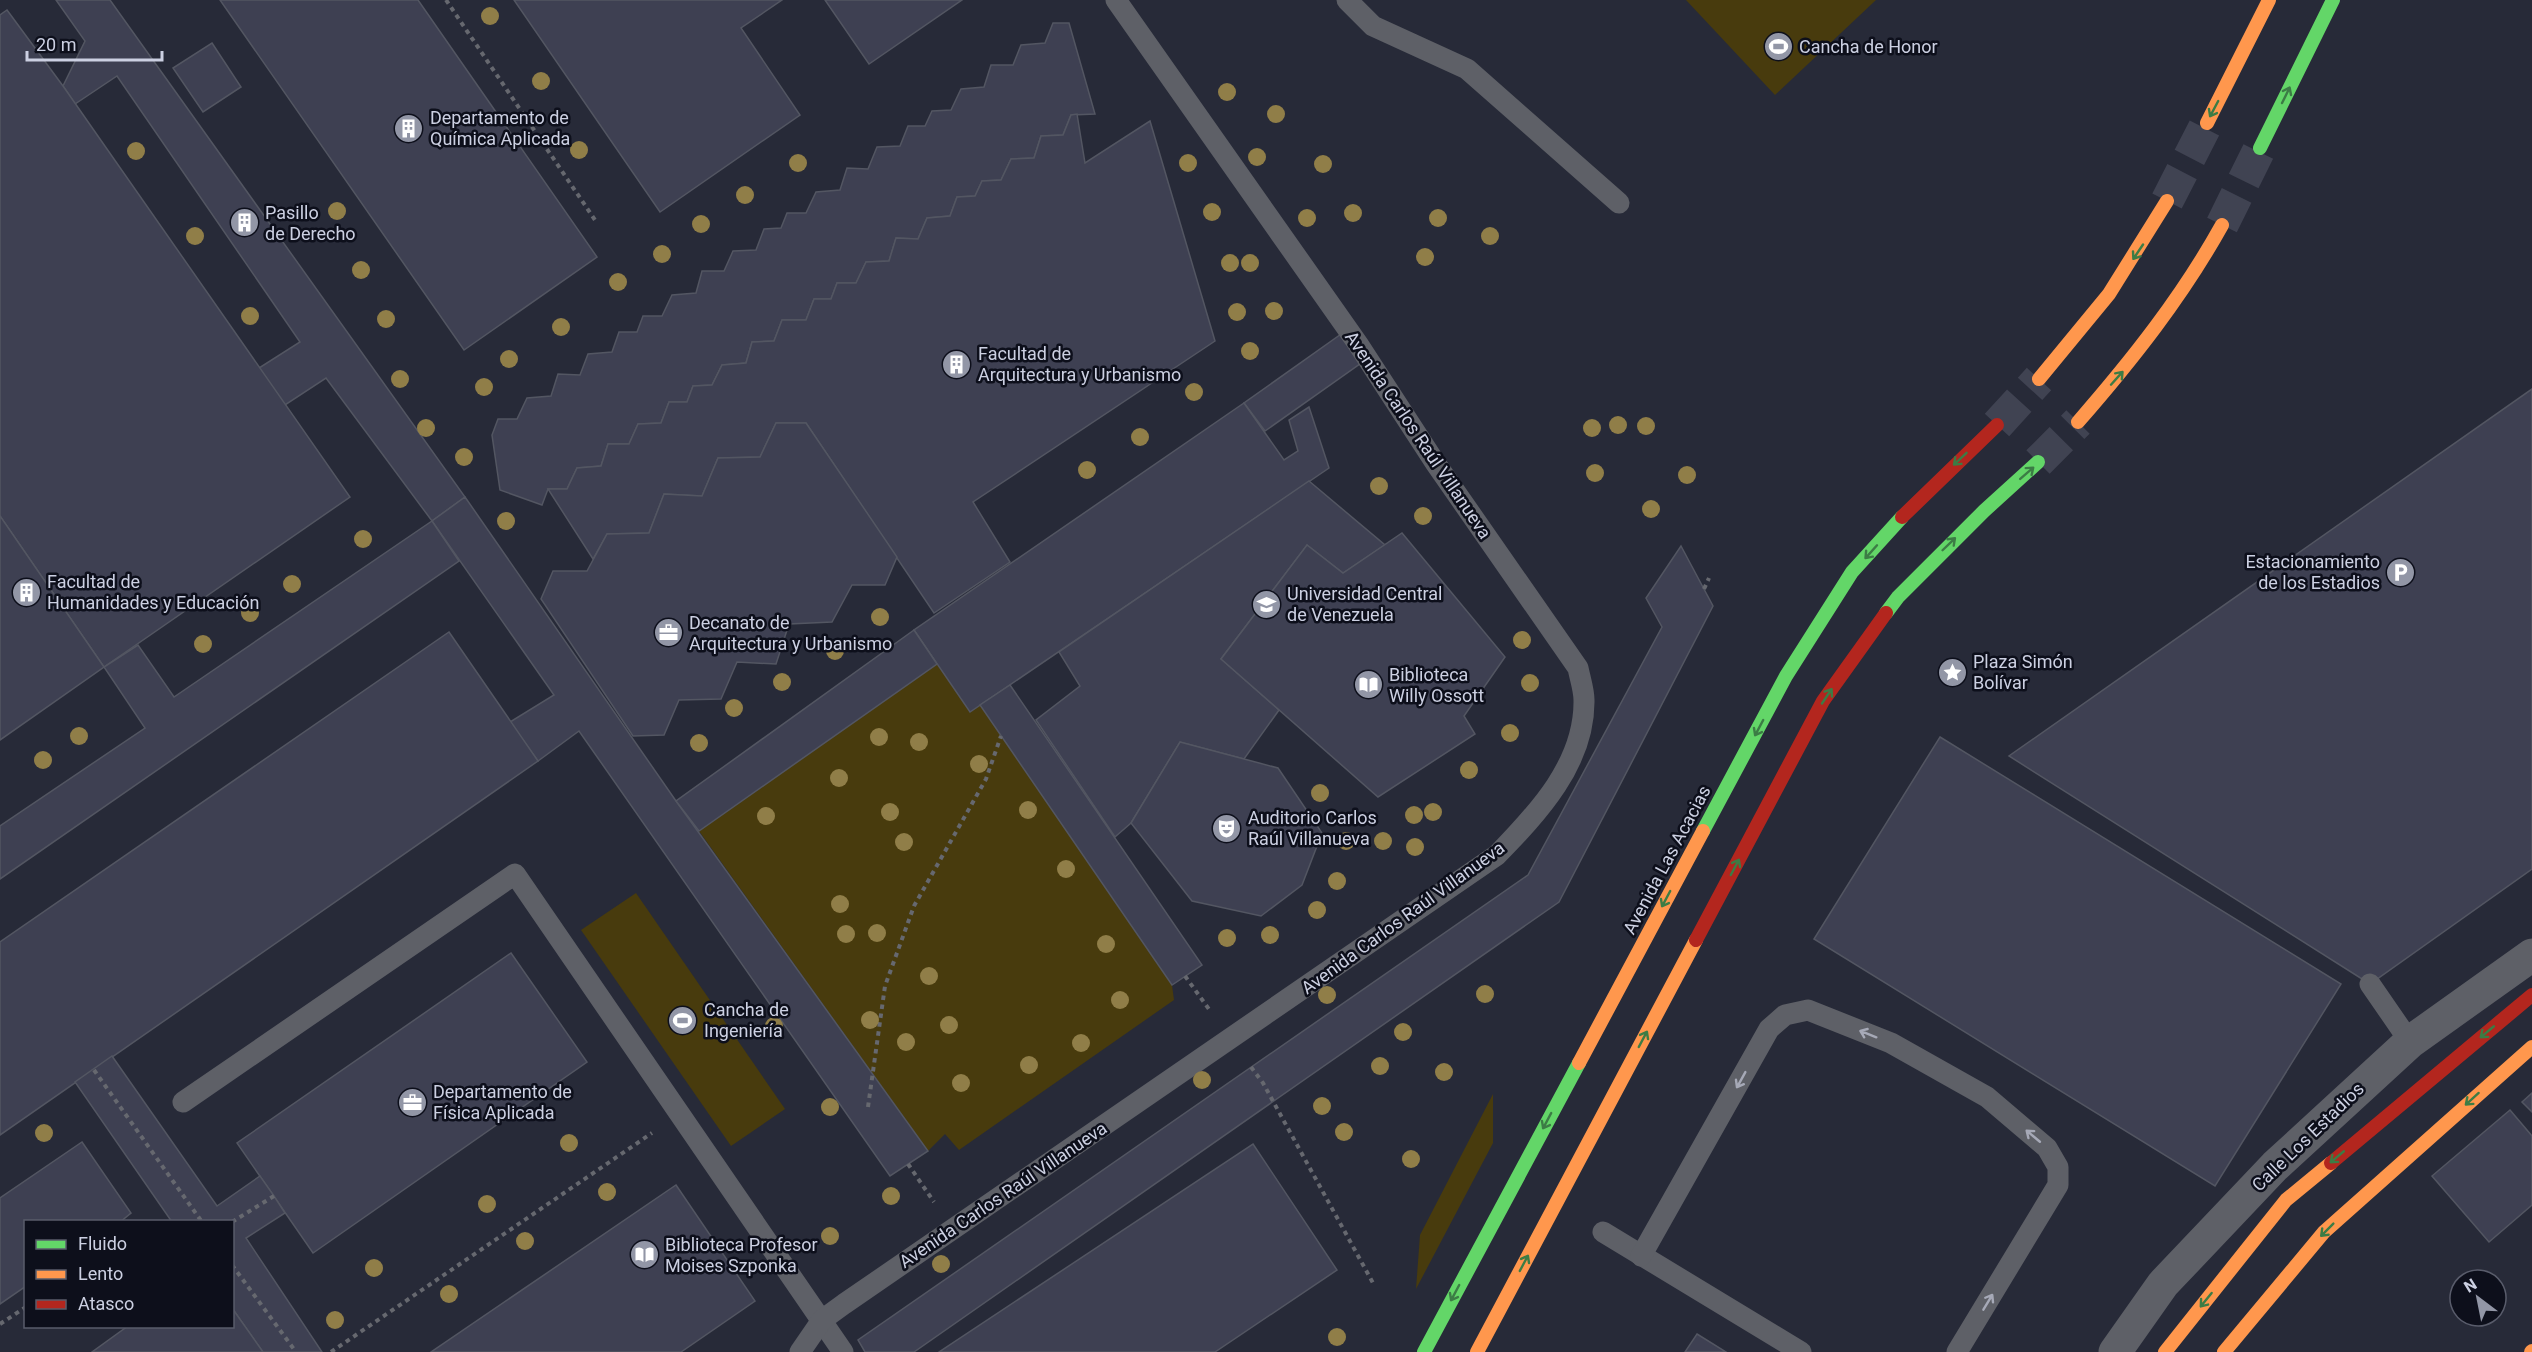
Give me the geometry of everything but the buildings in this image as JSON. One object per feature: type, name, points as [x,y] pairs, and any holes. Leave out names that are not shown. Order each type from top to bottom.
[{"type":"main road","points":[[2207,123],[2269,0]]},
{"type":"main road","points":[[2260,148],[2333,0]]},
{"type":"main road","points":[[2039,379],[2075,340],[2129,265],[2167,201]]},
{"type":"main road","points":[[2078,422],[2137,356],[2202,263],[2222,225]]},
{"type":"main road","name":"Avenida Las Acacias","points":[[1424,1352],[1786,676],[1852,572],[1924,493],[1996,425]]},
{"type":"main road","points":[[1477,1352],[1823,700],[1898,597],[1976,518],[2038,462]]},
{"type":"main road","points":[[2165,1352],[2286,1200],[2532,994]]},
{"type":"main road","points":[[2224,1352],[2324,1232],[2532,1047]]},
{"type":"street","name":"Calle Los Estadios","points":[[2115,1352],[2171,1275],[2275,1166],[2410,1042],[2532,955]]},
{"type":"lane","name":"Avenida Carlos Raúl Villanueva","points":[[800,1352],[822,1320],[1497,855],[1534,817],[1563,774],[1581,736],[1584,700],[1578,668],[1436,464],[1358,344],[1116,0]]},
{"type":"lane","points":[[1347,0],[1372,26],[1467,69],[1619,203]]},
{"type":"lane","points":[[183,1101],[514,874],[843,1352]]},
{"type":"lane","points":[[2370,984],[2410,1042]]},
{"type":"lane","points":[[1641,1256],[1769,1029],[1785,1015],[1808,1010],[1891,1043],[1987,1097],[2047,1148],[2058,1167],[2058,1185],[1957,1352]]},
{"type":"lane","points":[[1603,1232],[1801,1352]]},
{"type":"path","points":[[446,0],[595,220]]},
{"type":"path","points":[[1704,589],[1709,578]]},
{"type":"path","points":[[868,1107],[885,987],[910,916],[986,779],[1001,736]]},
{"type":"path","points":[[1185,976],[1263,1083],[1373,1283]]},
{"type":"path","points":[[94,1070],[200,1220]]},
{"type":"path","points":[[330,1352],[662,1127]]},
{"type":"path","points":[[908,1164],[953,1229]]},
{"type":"path","points":[[234,1221],[274,1196]]},
{"type":"path","points":[[234,1268],[296,1352]]},
{"type":"path","points":[[0,1324],[24,1307]]},
{"type":"shaded area","name":"Cancha de Honor","points":[[1686,0],[1876,0],[1775,95]]},
{"type":"shaded area","points":[[937,664],[970,712],[980,705],[1172,985],[1174,1000],[959,1150],[945,1134],[928,1151],[699,831]]},
{"type":"shaded area","name":"Cancha de Ingeniería","points":[[636,893],[785,1109],[731,1146],[581,930]]},
{"type":"shaded area","points":[[1493,1094],[1493,1143],[1416,1289],[1420,1235]]},
{"type":"tunnel","points":[[2167,201],[2207,123]]},
{"type":"tunnel","points":[[2222,225],[2260,148]]},
{"type":"tunnel","points":[[1997,425],[2039,379]]},
{"type":"tunnel","points":[[2038,462],[2078,422]]},
{"type":"traffic: fast","points":[[2260,148],[2333,0]]},
{"type":"traffic: fast","points":[[1886,613],[1898,597],[1984,511],[2038,462]]},
{"type":"traffic: fast","points":[[1703,831],[1786,676],[1852,572],[1902,517]]},
{"type":"traffic: fast","points":[[1424,1352],[1579,1063]]},
{"type":"traffic: slow","points":[[2207,123],[2269,0]]},
{"type":"traffic: slow","points":[[2039,379],[2109,294],[2167,201]]},
{"type":"traffic: slow","points":[[2078,422],[2118,375],[2173,303],[2222,225]]},
{"type":"traffic: slow","points":[[1579,1063],[1703,831]]},
{"type":"traffic: slow","points":[[1477,1352],[1696,940]]},
{"type":"traffic: slow","points":[[2224,1352],[2324,1232],[2532,1047]]},
{"type":"traffic: slow","points":[[2165,1352],[2286,1200],[2331,1163]]},
{"type":"traffic: jam","points":[[1902,517],[1997,425]]},
{"type":"traffic: jam","points":[[1696,940],[1823,701],[1886,613]]},
{"type":"traffic: jam","points":[[2331,1163],[2532,995]]},
{"type":"place","name":"Cancha de Honor","points":[[1778,47]]},
{"type":"place","name":"Departamento de Química Aplicada","points":[[409,128]]},
{"type":"place","name":"Pasillo de Derecho","points":[[244,223]]},
{"type":"place","name":"Facultad de Arquitectura y Urbanismo","points":[[957,364]]},
{"type":"place","name":"Estacionamiento de los Estadios","points":[[2401,572]]},
{"type":"place","name":"Facultad de Humanidades y Educación","points":[[26,592]]},
{"type":"place","name":"Universidad Central de Venezuela","points":[[1266,604]]},
{"type":"place","name":"Decanato de Arquitectura y Urbanismo","points":[[668,633]]},
{"type":"place","name":"Plaza Simón Bolívar","points":[[1952,672]]},
{"type":"place","name":"Biblioteca Willy Ossott","points":[[1368,685]]},
{"type":"place","name":"Auditorio Carlos Raúl Villanueva","points":[[1227,828]]},
{"type":"place","name":"Cancha de Ingeniería","points":[[683,1020]]},
{"type":"place","name":"Departamento de Física Aplicada","points":[[412,1102]]},
{"type":"place","name":"Biblioteca Profesor Moises Szponka","points":[[644,1255]]}]
